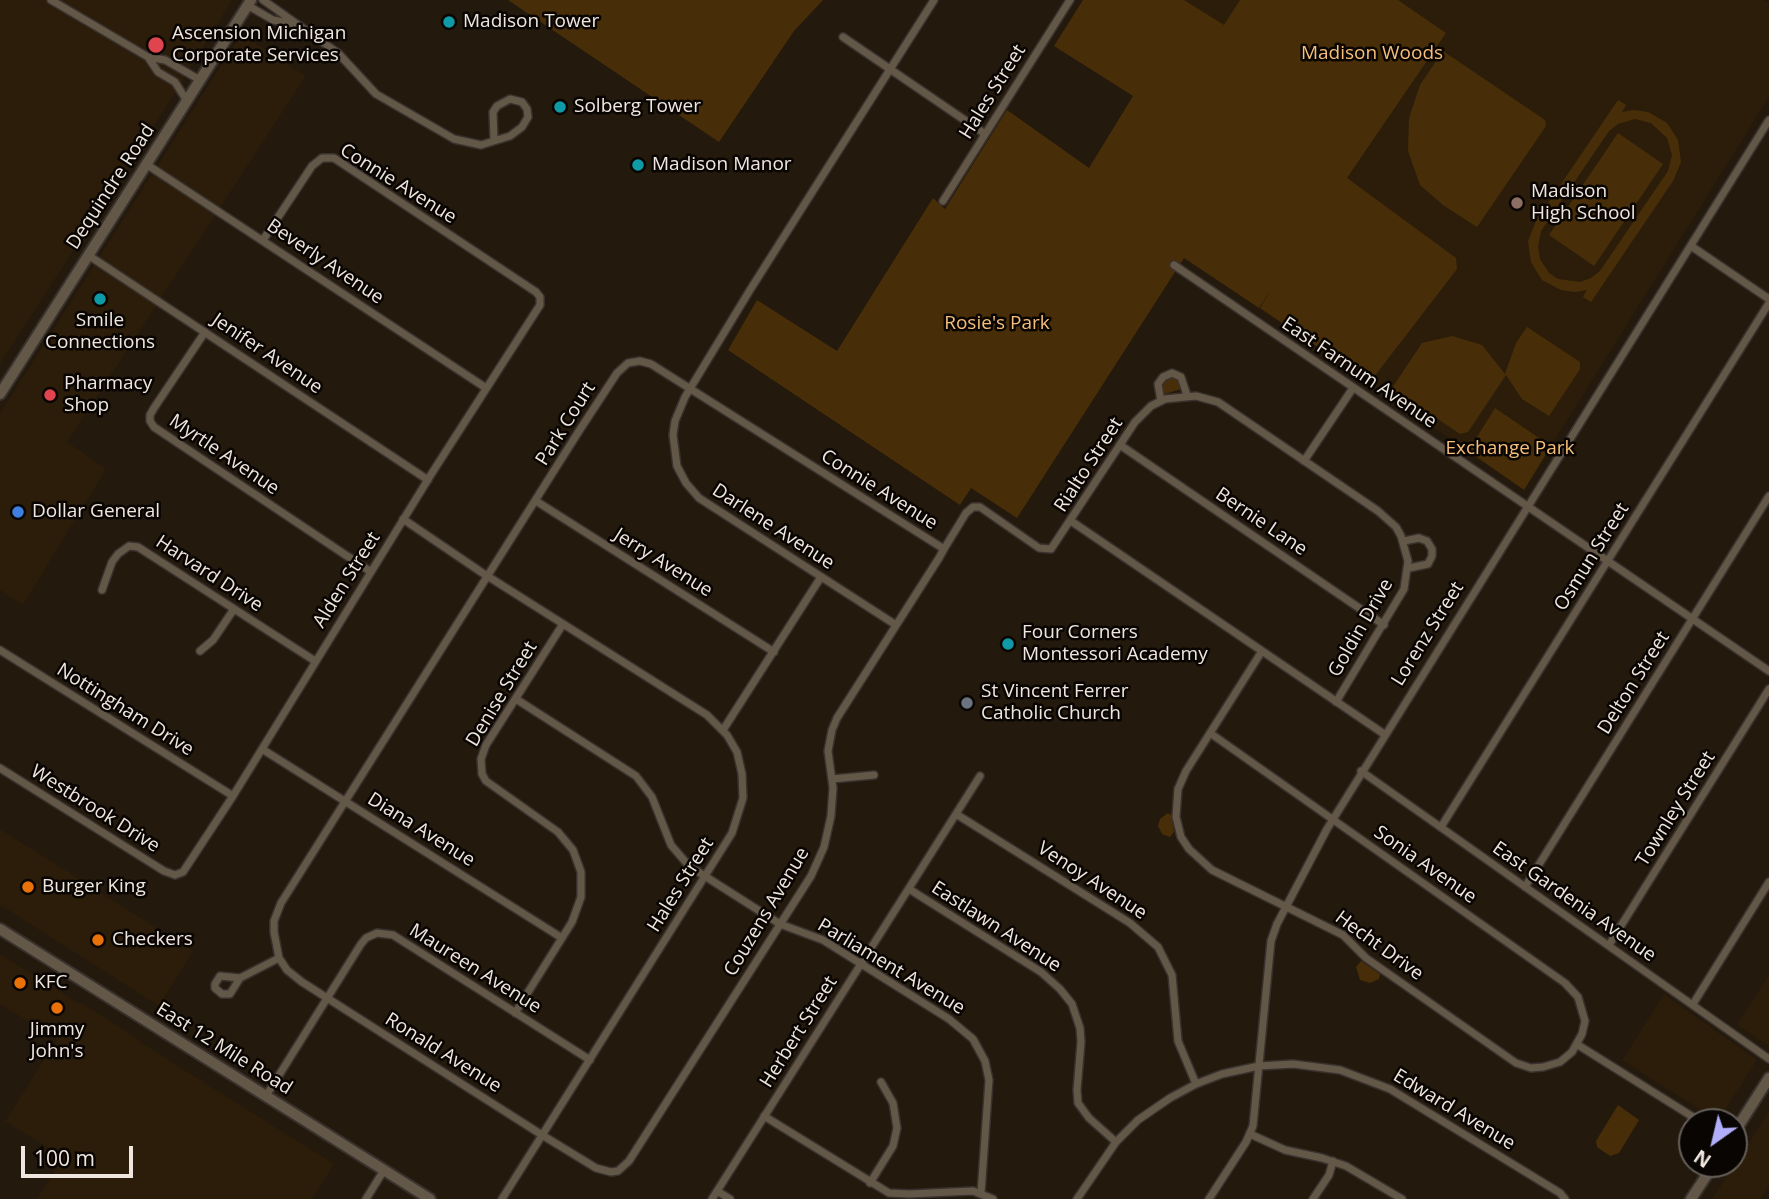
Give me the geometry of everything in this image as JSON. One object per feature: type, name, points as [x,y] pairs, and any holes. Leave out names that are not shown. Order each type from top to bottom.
[{"type":"main road","name":"Dequindre Road","points":[[0,394],[249,2]]},
{"type":"main road","name":"East 12 Mile Road","points":[[0,929],[430,1199]]},
{"type":"main road","points":[[1748,1111],[1769,1078]]},
{"type":"main road","points":[[1691,1199],[1705,1178]]},
{"type":"street","points":[[51,0],[148,57],[165,60],[200,80]]},
{"type":"street","points":[[263,0],[345,59],[376,94],[454,139],[473,145],[494,140],[510,136],[522,127],[528,113],[522,102],[510,99],[497,106],[493,112],[494,140]]},
{"type":"street","points":[[690,389],[934,0]]},
{"type":"street","name":"Hales Street","points":[[943,201],[1070,0]]},
{"type":"street","points":[[249,2],[273,20],[298,25]]},
{"type":"street","points":[[842,37],[985,134]]},
{"type":"street","points":[[148,57],[158,72],[175,82],[187,101]]},
{"type":"street","name":"Lorenz Street","points":[[1209,1199],[1250,1134],[1255,1119],[1272,941],[1332,819],[1769,120]]},
{"type":"street","name":"Connie Avenue","points":[[263,240],[313,166],[322,158],[328,157],[341,163],[540,297]]},
{"type":"street","name":"Beverly Avenue","points":[[146,164],[486,388]]},
{"type":"street","points":[[1691,246],[1769,301]]},
{"type":"street","name":"Jenifer Avenue","points":[[88,255],[428,480]]},
{"type":"street","name":"East Farnum Avenue","points":[[1174,265],[1769,671]]},
{"type":"street","name":"Alden Street","points":[[175,875],[186,868],[233,796],[403,519],[538,311],[540,297]]},
{"type":"street","name":"Osmun Street","points":[[1441,827],[1769,301]]},
{"type":"street","name":"Myrtle Avenue","points":[[205,332],[153,408],[150,415],[154,427],[371,572]]},
{"type":"street","name":"Park Court","points":[[279,958],[274,941],[277,911],[622,367],[633,361],[644,361],[690,389]]},
{"type":"street","name":"Rialto Street","points":[[1161,401],[1158,384],[1163,377],[1172,373],[1181,377],[1187,395]]},
{"type":"street","points":[[1304,461],[1353,388]]},
{"type":"street","name":"Connie Avenue","points":[[690,389],[944,550]]},
{"type":"street","name":"Darlene Avenue","points":[[690,389],[679,410],[673,435],[677,466],[686,483],[708,505],[896,625]]},
{"type":"street","name":"Rialto Street","points":[[1047,550],[1056,545],[1141,416],[1161,401],[1187,395],[1206,397],[1218,402],[1304,461]]},
{"type":"street","name":"Bernie Lane","points":[[1120,445],[1384,625]]},
{"type":"street","name":"Goldin Drive","points":[[1304,461],[1378,511],[1396,527],[1404,541],[1409,568],[1402,595],[1336,702]]},
{"type":"street","name":"Delton Street","points":[[1525,887],[1769,496]]},
{"type":"street","name":"Jerry Avenue","points":[[536,501],[774,652]]},
{"type":"street","name":"Couzens Avenue","points":[[542,1135],[603,1171],[618,1171],[625,1166],[811,876],[824,847],[831,816],[832,779],[828,751],[832,730],[966,513],[973,507],[984,509],[1040,548],[1047,550]]},
{"type":"street","points":[[403,519],[488,576],[695,706],[723,730],[821,577]]},
{"type":"street","points":[[1071,521],[1384,734]]},
{"type":"street","name":"Goldin Drive","points":[[1404,541],[1419,538],[1427,541],[1432,549],[1428,564],[1409,568]]},
{"type":"street","name":"Harvard Drive","points":[[102,590],[112,562],[118,554],[129,546],[138,547],[315,661]]},
{"type":"street","points":[[200,651],[213,640],[234,609]]},
{"type":"street","name":"Denise Street","points":[[515,1013],[578,909],[581,872],[578,859],[558,832],[493,788],[482,774],[483,753],[563,624]]},
{"type":"street","name":"Nottingham Drive","points":[[0,650],[233,796]]},
{"type":"street","name":"Hecht Drive","points":[[1262,651],[1186,771],[1178,789],[1176,817],[1181,836],[1194,855],[1203,864],[1343,935],[1366,958],[1516,1063],[1531,1068],[1555,1065],[1578,1045]]},
{"type":"street","name":"Townley Street","points":[[1609,945],[1769,689]]},
{"type":"street","name":"Parliament Avenue","points":[[516,699],[636,776],[652,797],[666,838],[676,853],[705,877],[780,924],[823,940],[958,1026],[973,1039],[988,1070],[989,1089],[981,1193]]},
{"type":"street","name":"Hales Street","points":[[502,1199],[732,833],[743,798],[740,762],[723,730]]},
{"type":"street","name":"Sonia Avenue","points":[[1210,733],[1572,989],[1581,1003],[1584,1021],[1578,1045]]},
{"type":"street","name":"Diana Avenue","points":[[262,749],[562,938]]},
{"type":"street","name":"Westbrook Drive","points":[[0,768],[164,871],[175,875]]},
{"type":"street","name":"East Gardenia Avenue","points":[[1361,771],[1769,1059]]},
{"type":"street","points":[[832,779],[874,775]]},
{"type":"street","name":"Herbert Street","points":[[712,1199],[979,776]]},
{"type":"street","name":"Venoy Avenue","points":[[956,814],[1130,923],[1158,947],[1172,975],[1178,1041],[1196,1084]]},
{"type":"street","points":[[1693,1004],[1769,882]]},
{"type":"street","name":"Eastlawn Avenue","points":[[909,888],[1041,972],[1060,989],[1072,1004],[1080,1028],[1076,1090],[1078,1103],[1089,1118],[1116,1142]]},
{"type":"street","name":"Maureen Avenue","points":[[327,999],[361,944],[371,935],[384,933],[393,936],[590,1060]]},
{"type":"street","points":[[240,978],[279,958],[293,976],[327,999],[266,1096]]},
{"type":"street","name":"Ronald Avenue","points":[[327,999],[542,1135]]},
{"type":"street","points":[[1578,1045],[1679,1108]]},
{"type":"street","name":"Edward Avenue","points":[[1077,1199],[1116,1142],[1149,1112],[1196,1084],[1223,1074],[1259,1066],[1313,1065],[1375,1081],[1409,1099],[1560,1193],[1565,1199]]},
{"type":"street","points":[[870,1183],[893,1146],[897,1128],[893,1102],[881,1082]]},
{"type":"street","points":[[764,1116],[883,1190],[899,1195],[973,1191],[993,1199]]},
{"type":"street","points":[[1250,1134],[1284,1150],[1333,1161],[1354,1170],[1402,1199]]},
{"type":"street","points":[[1313,1199],[1329,1175],[1333,1161]]},
{"type":"street","points":[[366,1199],[384,1171]]},
{"type":"street","points":[[717,1191],[730,1199]]},
{"type":"shaded area","points":[[0,0],[232,0],[0,364]]},
{"type":"shaded area","points":[[1184,0],[1240,0],[1224,26]]},
{"type":"shaded area","name":"Madison High School","points":[[1398,0],[1764,0],[1769,3],[1769,97],[1551,446],[1495,408],[1468,451],[1259,308],[1446,33]]},
{"type":"shaded area","points":[[241,34],[306,76],[67,442],[106,469],[23,605],[0,590],[0,413]]},
{"type":"shaded area","points":[[0,829],[193,951],[159,1006],[0,905]]},
{"type":"shaded area","points":[[0,954],[82,1003],[334,1164],[312,1199],[37,1199],[63,1157],[5,1121],[57,1040],[0,1004]]},
{"type":"shaded area","points":[[1769,974],[1769,1046],[1737,1025]]},
{"type":"shaded area","points":[[1664,994],[1757,1060],[1726,1108],[1698,1108],[1622,1060]]},
{"type":"shaded area","points":[[1769,1112],[1769,1186],[1761,1199],[1712,1199],[1726,1178],[1748,1178],[1748,1144]]},
{"type":"green space","points":[[508,0],[823,0],[794,31],[719,142]]},
{"type":"green space","name":"Rosie's Park","points":[[1083,0],[1184,0],[1224,25],[1240,0],[1398,0],[1446,33],[1347,178],[1456,258],[1457,269],[1370,382],[1260,308],[1271,290],[1259,308],[1184,258],[1017,518],[971,488],[960,505],[728,350],[757,300],[837,351],[933,198],[945,209],[1007,110],[1089,168],[1133,96],[1054,46]]},
{"type":"green space","points":[[1443,51],[1545,120],[1546,126],[1477,227],[1443,205],[1420,185],[1408,151],[1409,118],[1420,85]]},
{"type":"green space","points":[[1618,100],[1626,105],[1622,112],[1648,112],[1667,123],[1678,140],[1681,162],[1673,181],[1591,302],[1583,297],[1587,290],[1561,290],[1542,280],[1531,262],[1528,241],[1536,221]],"holes":[[[1635,119],[1651,123],[1667,138],[1672,155],[1668,171],[1600,271],[1580,282],[1558,279],[1549,273],[1540,259],[1538,247],[1541,231],[1609,131],[1618,124]]]},
{"type":"green space","points":[[1618,133],[1663,164],[1594,266],[1549,235]]},
{"type":"green space","points":[[1527,327],[1580,362],[1580,369],[1549,416],[1522,399],[1506,375],[1468,432],[1460,434],[1392,388],[1422,343],[1452,336],[1482,345],[1505,374],[1516,343]]},
{"type":"green space","points":[[1173,377],[1179,381],[1181,389],[1165,394],[1161,387],[1163,382]]},
{"type":"green space","name":"Exchange Park","points":[[1495,408],[1551,446],[1524,490],[1468,451]]},
{"type":"green space","points":[[1168,813],[1171,815],[1174,832],[1170,837],[1162,834],[1158,826],[1160,819]]},
{"type":"green space","points":[[1361,961],[1380,974],[1379,979],[1370,983],[1360,980],[1356,967]]},
{"type":"green space","points":[[1618,1105],[1639,1120],[1619,1153],[1610,1156],[1597,1147],[1596,1141]]},
{"type":"place","name":"Madison Tower","points":[[449,22]]},
{"type":"place","name":"Ascension Michigan Corporate Services","points":[[156,45]]},
{"type":"place","name":"Solberg Tower","points":[[560,107]]},
{"type":"place","name":"Madison Manor","points":[[638,165]]},
{"type":"place","name":"Madison High School","points":[[1517,203]]},
{"type":"place","name":"Smile Connections","points":[[100,299]]},
{"type":"place","name":"Pharmacy Shop","points":[[50,395]]},
{"type":"place","name":"Dollar General","points":[[18,512]]},
{"type":"place","name":"Four Corners Montessori Academy","points":[[1008,644]]},
{"type":"place","name":"St Vincent Ferrer Catholic Church","points":[[967,703]]},
{"type":"place","name":"Burger King","points":[[28,887]]},
{"type":"place","name":"Checkers","points":[[98,940]]},
{"type":"place","name":"KFC","points":[[20,983]]},
{"type":"place","name":"Jimmy John's","points":[[57,1008]]},
{"type":"park label","name":"Madison Woods","points":[[1372,54]]}]
